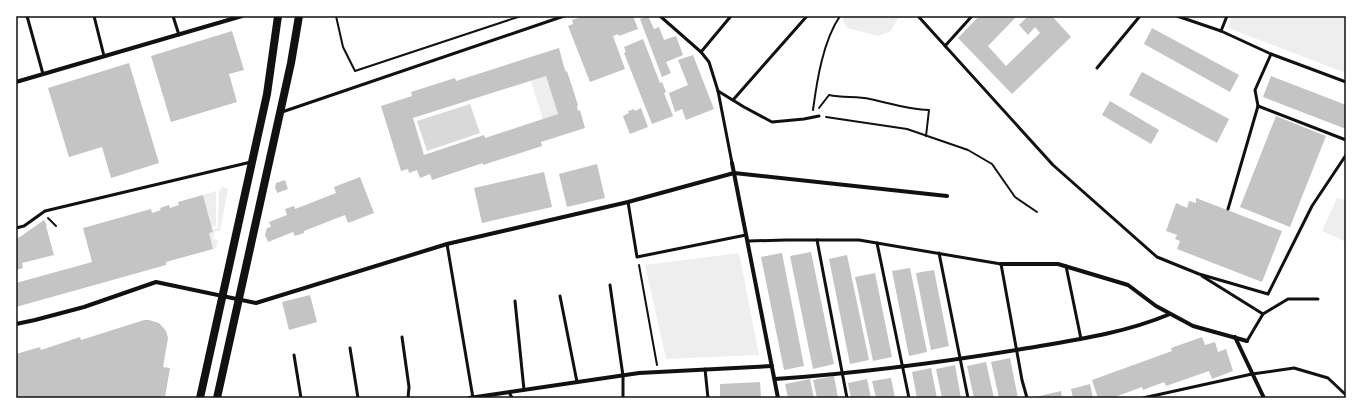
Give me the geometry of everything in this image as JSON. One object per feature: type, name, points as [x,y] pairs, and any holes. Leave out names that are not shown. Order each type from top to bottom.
[{"type":"main road","points":[[200,398],[267,94],[278,16]]},
{"type":"main road","points":[[217,398],[291,64],[299,16]]},
{"type":"street","points":[[16,82],[242,16]]},
{"type":"street","points":[[732,163],[778,398]]},
{"type":"street","points":[[16,324],[84,307],[156,282],[256,303],[447,244],[628,202],[734,173],[947,196]]},
{"type":"street","points":[[1001,264],[1058,264],[1128,285],[1156,306],[1193,326],[1247,341]]},
{"type":"street","points":[[775,379],[842,374],[1017,350],[1101,336],[1150,322],[1170,314]]},
{"type":"street","points":[[1235,337],[1264,398]]},
{"type":"street","points":[[469,398],[639,373],[772,366]]},
{"type":"lane","points":[[27,16],[43,74]]},
{"type":"lane","points":[[94,16],[104,56]]},
{"type":"lane","points":[[173,16],[179,35]]},
{"type":"lane","points":[[280,113],[564,16]]},
{"type":"lane","points":[[660,16],[710,62],[718,91],[732,163]]},
{"type":"lane","points":[[700,52],[731,16]]},
{"type":"lane","points":[[733,100],[807,16]]},
{"type":"lane","points":[[918,16],[1053,165],[1157,257],[1199,274],[1268,294],[1312,206],[1346,154]]},
{"type":"lane","points":[[945,46],[972,16]]},
{"type":"lane","points":[[1097,68],[1140,16]]},
{"type":"lane","points":[[1177,16],[1222,31],[1271,54],[1346,82]]},
{"type":"lane","points":[[1222,31],[1227,16]]},
{"type":"lane","points":[[1228,209],[1258,106],[1255,90],[1271,54]]},
{"type":"lane","points":[[718,91],[772,122],[819,116]]},
{"type":"lane","points":[[1258,106],[1346,140]]},
{"type":"lane","points":[[16,228],[24,226],[45,211],[252,161]]},
{"type":"lane","points":[[628,202],[638,257],[746,235]]},
{"type":"lane","points":[[817,240],[847,398]]},
{"type":"lane","points":[[748,241],[859,240],[1001,264],[1027,398]]},
{"type":"lane","points":[[877,243],[909,398]]},
{"type":"lane","points":[[447,244],[473,398]]},
{"type":"lane","points":[[940,253],[968,398]]},
{"type":"lane","points":[[1066,266],[1081,339]]},
{"type":"lane","points":[[1199,274],[1263,314]]},
{"type":"lane","points":[[610,285],[623,376],[623,398]]},
{"type":"lane","points":[[560,296],[577,382]]},
{"type":"lane","points":[[1247,341],[1263,314],[1288,299],[1318,299]]},
{"type":"lane","points":[[516,301],[524,390]]},
{"type":"lane","points":[[402,337],[409,387],[408,398]]},
{"type":"lane","points":[[350,348],[358,398]]},
{"type":"lane","points":[[294,355],[301,398]]},
{"type":"lane","points":[[1143,398],[1252,374],[1294,368],[1328,378],[1346,395]]},
{"type":"lane","points":[[705,370],[708,398]]},
{"type":"lane","points":[[509,392],[512,398]]},
{"type":"path","points":[[336,16],[343,47],[354,71],[521,16]]},
{"type":"path","points":[[813,117],[819,70],[834,24],[840,16]]},
{"type":"path","points":[[813,117],[829,95],[869,99],[904,108],[928,110],[926,136]]},
{"type":"path","points":[[819,116],[907,129],[968,150],[992,164],[1016,197],[1037,212]]},
{"type":"path","points":[[638,257],[658,372]]},
{"type":"shaded area","points":[[841,16],[899,16],[891,31],[878,36],[847,28]]},
{"type":"shaded area","points":[[1232,16],[1346,16],[1346,73],[1228,28]]},
{"type":"shaded area","points":[[546,76],[558,114],[543,119],[531,81]]},
{"type":"shaded area","points":[[470,104],[480,133],[427,151],[417,121]]},
{"type":"shaded area","points":[[224,187],[228,189],[220,231],[215,231],[213,239],[218,240],[216,248],[213,249],[209,233],[218,228],[219,190]]},
{"type":"shaded area","points":[[216,191],[216,226],[212,227],[203,195]]},
{"type":"shaded area","points":[[1337,198],[1346,200],[1346,242],[1322,231]]},
{"type":"shaded area","points":[[739,253],[759,355],[666,359],[645,265]]},
{"type":"building","points":[[579,16],[633,16],[638,29],[619,36],[618,34],[613,36],[625,69],[590,82],[568,26],[573,24],[572,20],[578,18]]},
{"type":"building","points":[[648,16],[654,29],[659,27],[664,40],[676,36],[683,55],[666,62],[671,73],[662,77],[640,19]]},
{"type":"building","points":[[979,16],[1017,16],[988,46],[1006,66],[1040,33],[1035,27],[1028,35],[1019,25],[1027,17],[1026,16],[1052,16],[1071,37],[1012,94],[958,38]]},
{"type":"building","points":[[1152,28],[1239,75],[1230,92],[1144,44]]},
{"type":"building","points":[[232,31],[244,70],[229,74],[237,102],[171,122],[151,56]]},
{"type":"building","points":[[643,39],[660,83],[662,82],[666,92],[664,93],[673,116],[652,124],[624,53],[626,52],[624,47]]},
{"type":"building","points":[[559,48],[564,67],[566,72],[567,71],[578,105],[578,111],[580,110],[585,128],[541,142],[542,146],[432,180],[430,174],[420,178],[417,170],[409,173],[408,169],[401,171],[381,106],[412,96],[411,92],[455,78],[456,81]],"holes":[[[546,76],[558,114],[485,138],[484,135],[424,155],[413,118]]]},
{"type":"building","points":[[693,55],[714,109],[686,120],[682,109],[675,112],[669,93],[688,85],[678,60]]},
{"type":"building","points":[[129,63],[159,163],[111,178],[102,147],[69,157],[48,88]]},
{"type":"building","points":[[1142,72],[1229,119],[1217,143],[1129,95]]},
{"type":"building","points":[[1271,76],[1346,105],[1346,129],[1263,97]]},
{"type":"building","points":[[1110,101],[1159,130],[1151,144],[1102,115]]},
{"type":"building","points":[[641,108],[648,127],[630,134],[623,116],[629,113],[628,111],[634,109],[635,111]]},
{"type":"building","points":[[1276,116],[1326,136],[1290,227],[1240,207]]},
{"type":"building","points":[[597,164],[605,198],[567,207],[559,174]]},
{"type":"building","points":[[544,172],[552,207],[482,223],[474,188]]},
{"type":"building","points":[[360,177],[374,213],[348,223],[345,215],[304,231],[304,233],[295,236],[293,232],[268,242],[265,235],[267,228],[271,227],[269,222],[287,215],[285,209],[294,206],[295,209],[336,193],[334,187]]},
{"type":"building","points":[[285,180],[288,189],[277,193],[275,187],[276,183]]},
{"type":"building","points":[[203,195],[213,232],[209,233],[213,249],[166,262],[166,265],[16,307],[16,283],[92,262],[83,228],[151,209],[152,213],[161,210],[160,208],[169,205],[170,208],[179,205],[178,202]]},
{"type":"building","points":[[1196,198],[1282,231],[1262,282],[1177,249],[1180,241],[1175,239],[1177,235],[1166,231],[1176,203],[1187,208],[1189,201],[1196,203]]},
{"type":"building","points":[[44,220],[47,225],[46,226],[54,255],[22,263],[23,268],[16,270],[16,238],[20,237]]},
{"type":"building","points":[[811,252],[834,364],[813,369],[790,256]]},
{"type":"building","points":[[782,253],[804,366],[784,370],[761,257]]},
{"type":"building","points":[[847,255],[869,360],[850,364],[829,259]]},
{"type":"building","points":[[910,268],[927,352],[909,356],[892,271]]},
{"type":"building","points":[[934,270],[949,346],[931,350],[916,273]]},
{"type":"building","points":[[875,273],[892,357],[873,361],[855,277]]},
{"type":"building","points":[[310,295],[317,322],[289,330],[282,302]]},
{"type":"building","points":[[144,320],[159,323],[166,331],[168,338],[163,367],[170,368],[165,397],[16,398],[16,354],[40,347],[41,350],[80,337],[81,340]]},
{"type":"building","points":[[1202,337],[1205,345],[1215,342],[1218,352],[1226,349],[1233,371],[1212,379],[1209,371],[1166,386],[1164,382],[1143,390],[1142,387],[1112,398],[1098,398],[1092,380],[1172,351],[1171,348]]},
{"type":"building","points":[[1010,358],[1018,398],[999,398],[991,362]]},
{"type":"building","points":[[986,362],[994,398],[974,398],[967,366]]},
{"type":"building","points":[[955,365],[961,398],[942,398],[936,369]]},
{"type":"building","points":[[931,368],[937,398],[917,398],[912,372]]},
{"type":"building","points":[[834,376],[838,398],[817,398],[813,380]]},
{"type":"building","points":[[891,378],[895,398],[876,398],[872,381]]},
{"type":"building","points":[[810,379],[814,398],[788,398],[785,384]]},
{"type":"building","points":[[867,379],[871,398],[851,398],[848,383]]},
{"type":"building","points":[[760,382],[761,398],[720,398],[720,384]]},
{"type":"building","points":[[1090,384],[1093,398],[1073,398],[1071,389]]},
{"type":"building","points":[[1061,391],[1062,398],[1035,398],[1035,397]]}]
